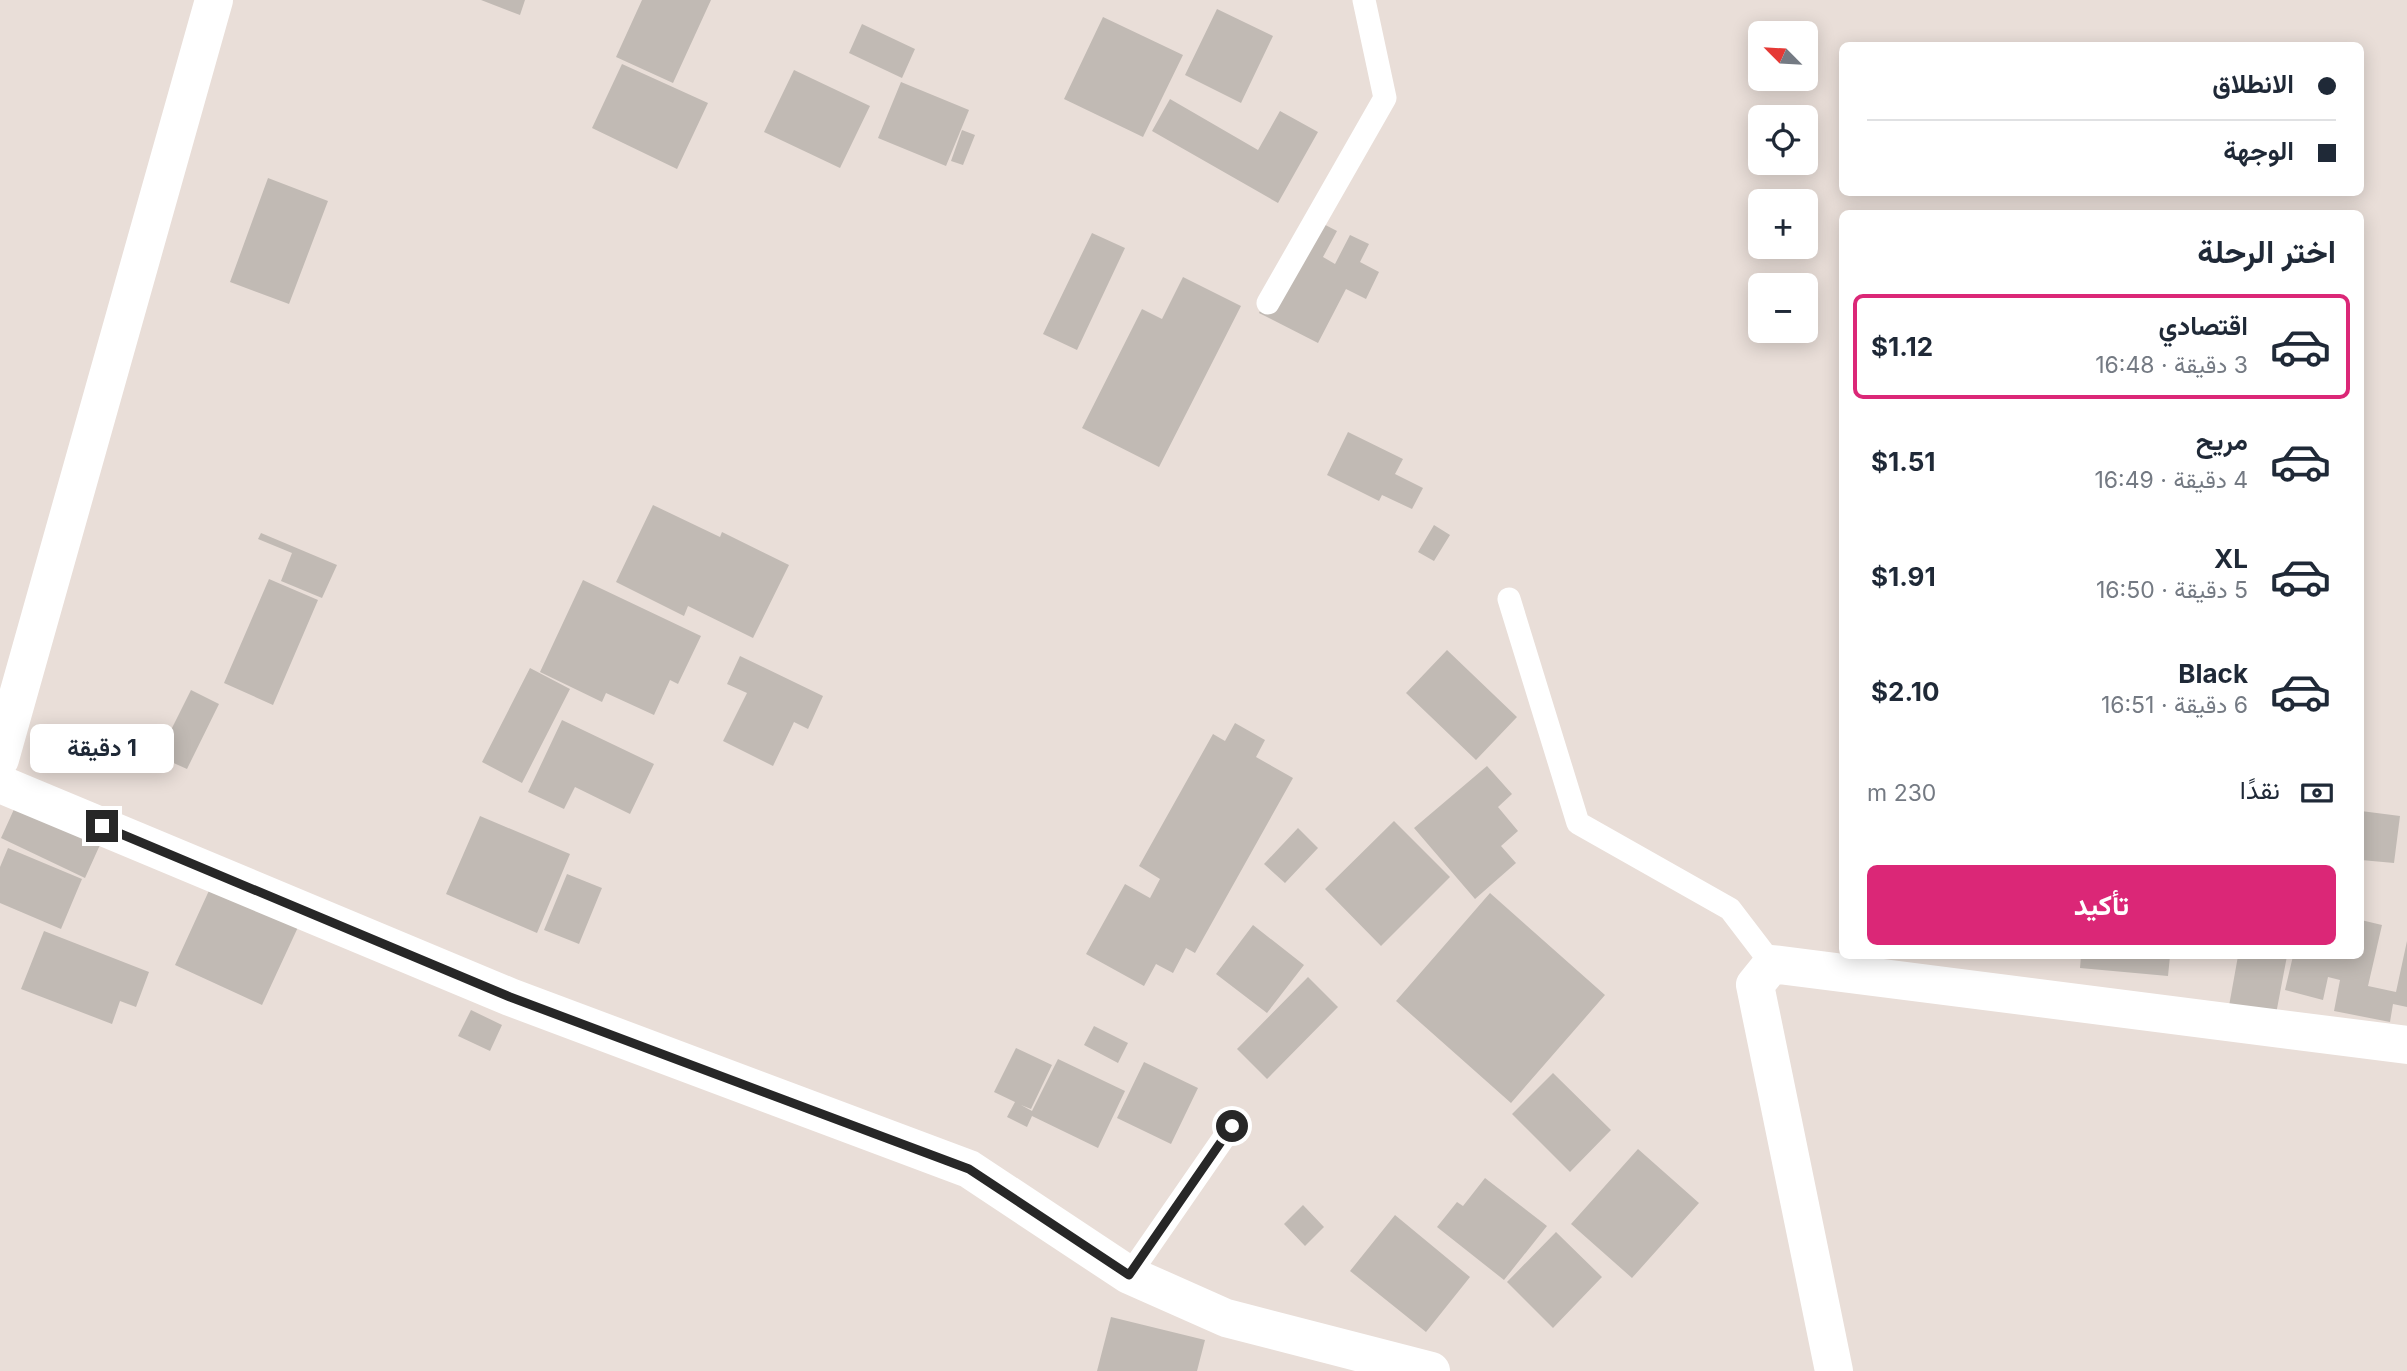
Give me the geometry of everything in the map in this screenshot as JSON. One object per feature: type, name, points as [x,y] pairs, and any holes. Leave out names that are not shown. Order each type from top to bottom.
[{"type":"street","points":[[0,760],[214,0]]},
{"type":"street","points":[[0,784],[510,997],[969,1169],[1129,1275],[1226,1318],[1431,1371]]},
{"type":"street","points":[[1834,1371],[1755,985],[1772,964],[2407,1045]]},
{"type":"lane","points":[[1268,303],[1385,98],[1364,0]]},
{"type":"lane","points":[[1509,598],[1578,823],[1730,909],[1772,964]]},
{"type":"lane","points":[[1129,1275],[1232,1126]]},
{"type":"building","points":[[481,0],[525,0],[520,15]]},
{"type":"building","points":[[642,0],[711,0],[673,83],[616,57]]},
{"type":"building","points":[[1217,9],[1273,36],[1241,103],[1185,75]]},
{"type":"building","points":[[1103,17],[1183,55],[1143,137],[1064,99]]},
{"type":"building","points":[[862,24],[915,49],[902,78],[849,53]]},
{"type":"building","points":[[622,64],[708,103],[677,169],[592,128]]},
{"type":"building","points":[[794,70],[870,106],[840,168],[764,132]]},
{"type":"building","points":[[901,82],[969,110],[946,166],[878,138]]},
{"type":"building","points":[[1170,99],[1258,150],[1280,111],[1318,132],[1278,203],[1152,131]]},
{"type":"building","points":[[962,130],[975,135],[963,165],[951,161]]},
{"type":"building","points":[[268,178],[328,201],[289,304],[230,282]]},
{"type":"building","points":[[1308,216],[1337,231],[1323,257],[1335,264],[1350,235],[1369,244],[1360,262],[1379,272],[1366,299],[1346,289],[1318,343],[1259,313]]},
{"type":"building","points":[[1092,233],[1125,248],[1077,350],[1043,334]]},
{"type":"building","points":[[1183,277],[1241,306],[1159,467],[1082,428],[1142,309],[1162,319]]},
{"type":"building","points":[[1348,432],[1403,459],[1395,474],[1423,488],[1412,509],[1382,495],[1379,501],[1327,475]]},
{"type":"building","points":[[653,505],[720,537],[722,532],[789,565],[753,638],[688,606],[684,616],[616,582]]},
{"type":"building","points":[[1434,525],[1450,535],[1434,561],[1418,552]]},
{"type":"building","points":[[261,533],[337,565],[322,598],[281,581],[292,553],[258,539]]},
{"type":"building","points":[[269,579],[318,600],[273,705],[224,683]]},
{"type":"building","points":[[583,580],[701,636],[678,684],[670,680],[654,715],[606,693],[602,702],[540,672]]},
{"type":"building","points":[[1447,650],[1517,717],[1476,760],[1406,693]]},
{"type":"building","points":[[740,656],[823,696],[808,729],[794,722],[773,766],[723,741],[747,693],[727,684]]},
{"type":"building","points":[[530,668],[570,689],[522,783],[482,762]]},
{"type":"building","points":[[191,690],[219,704],[187,769],[158,756]]},
{"type":"building","points":[[562,720],[654,764],[630,814],[575,787],[564,809],[528,792]]},
{"type":"building","points":[[1235,723],[1265,740],[1256,757],[1293,778],[1195,953],[1186,948],[1173,973],[1156,964],[1144,986],[1086,954],[1125,884],[1150,898],[1160,879],[1139,866],[1213,734],[1225,741]]},
{"type":"building","points":[[1487,766],[1512,794],[1498,807],[1518,831],[1501,846],[1516,863],[1475,899],[1414,828]]},
{"type":"building","points":[[20,796],[104,836],[85,878],[1,838]]},
{"type":"building","points":[[2364,811],[2400,816],[2394,863],[2364,860]]},
{"type":"building","points":[[480,816],[570,854],[537,933],[446,894]]},
{"type":"building","points":[[1394,821],[1450,877],[1381,946],[1325,889]]},
{"type":"building","points":[[1298,828],[1318,848],[1285,883],[1264,864]]},
{"type":"building","points":[[8,848],[82,879],[61,929],[0,903],[0,867]]},
{"type":"building","points":[[567,874],[602,888],[579,944],[544,930]]},
{"type":"building","points":[[212,884],[299,925],[262,1005],[175,965]]},
{"type":"building","points":[[1490,893],[1605,995],[1511,1103],[1396,1001]]},
{"type":"building","points":[[2364,921],[2382,925],[2368,986],[2396,992],[2407,941],[2407,1007],[2393,1004],[2390,1022],[2334,1011],[2340,980],[2328,977],[2323,1000],[2285,990],[2292,959],[2364,959]]},
{"type":"building","points":[[1253,925],[1304,965],[1267,1013],[1216,974]]},
{"type":"building","points":[[44,931],[149,972],[136,1007],[120,1001],[112,1024],[21,989]]},
{"type":"building","points":[[2081,959],[2170,959],[2168,976],[2080,968]]},
{"type":"building","points":[[2237,959],[2286,959],[2276,1014],[2229,1006]]},
{"type":"building","points":[[1308,977],[1338,1007],[1267,1079],[1237,1049]]},
{"type":"building","points":[[471,1010],[502,1025],[490,1051],[458,1036]]},
{"type":"building","points":[[1094,1026],[1128,1043],[1118,1063],[1084,1045]]},
{"type":"building","points":[[1016,1048],[1052,1065],[1031,1109],[1021,1105],[1032,1111],[1058,1059],[1125,1091],[1098,1148],[1032,1116],[1027,1127],[1007,1117],[1015,1102],[994,1092]]},
{"type":"building","points":[[1144,1062],[1198,1088],[1171,1144],[1117,1118]]},
{"type":"building","points":[[1553,1073],[1611,1130],[1570,1172],[1512,1114]]},
{"type":"building","points":[[1638,1149],[1699,1203],[1632,1278],[1571,1224]]},
{"type":"building","points":[[1485,1178],[1547,1226],[1504,1280],[1437,1227],[1457,1202],[1463,1206]]},
{"type":"building","points":[[1303,1205],[1324,1227],[1305,1246],[1284,1224]]},
{"type":"building","points":[[1395,1215],[1470,1277],[1426,1332],[1350,1271]]},
{"type":"building","points":[[1556,1232],[1602,1277],[1553,1328],[1507,1282]]},
{"type":"building","points":[[1111,1317],[1205,1340],[1197,1371],[1097,1371]]},
{"type":"route","points":[[102,826],[510,997],[969,1169],[1129,1275],[1232,1126]]}]
